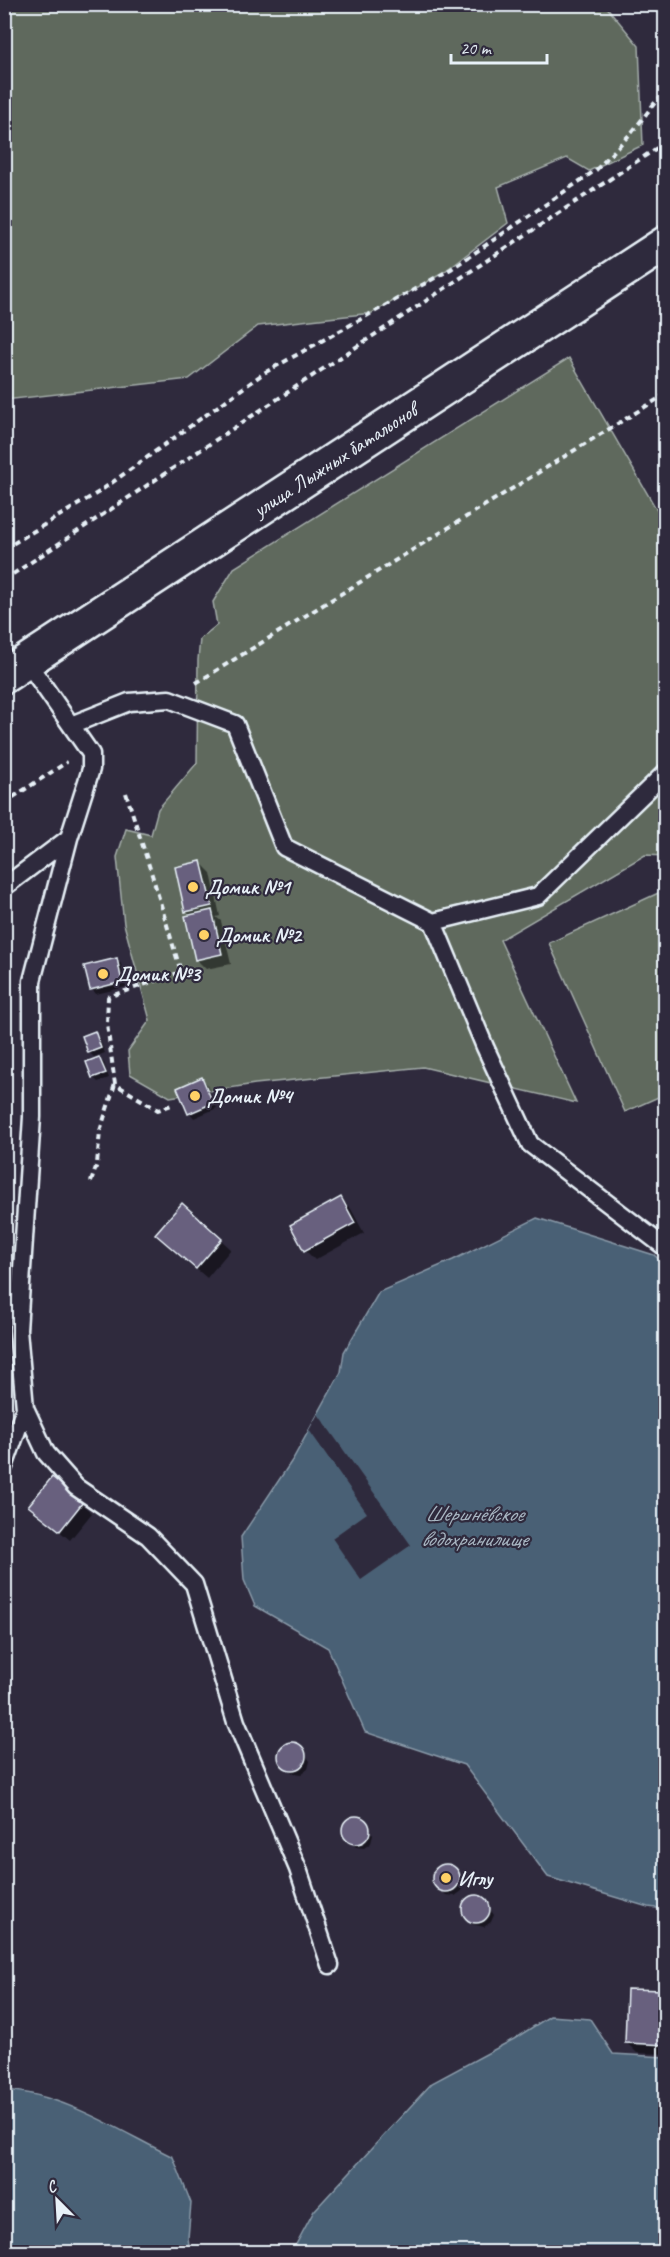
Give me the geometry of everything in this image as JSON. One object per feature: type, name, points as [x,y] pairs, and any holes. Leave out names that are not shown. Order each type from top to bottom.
[{"type":"main road","name":"улица Лыжных батальонов","points":[[16,669],[666,243]]},
{"type":"lane","points":[[16,669],[71,725],[91,753],[91,769],[69,838],[32,981],[32,1117],[18,1330],[25,1408],[46,1453],[76,1487],[148,1536],[194,1584],[236,1722],[298,1869],[330,1965]]},
{"type":"lane","points":[[71,725],[129,702],[169,699],[235,724],[284,847],[433,922],[538,896],[666,772]]},
{"type":"lane","points":[[4,887],[69,838]]},
{"type":"lane","points":[[433,922],[485,1047],[530,1144],[666,1248]]},
{"type":"lane","points":[[4,1467],[25,1408]]},
{"type":"path","points":[[4,549],[99,492],[264,373],[451,269],[596,170],[633,131],[657,100],[666,96]]},
{"type":"path","points":[[4,580],[666,142]]},
{"type":"path","points":[[169,699],[666,394]]},
{"type":"path","points":[[4,803],[88,749]]},
{"type":"path","points":[[91,1182],[97,1164],[100,1131],[115,1084],[107,1024],[108,997],[181,972],[126,793]]},
{"type":"path","points":[[115,1084],[158,1110],[174,1104]]},
{"type":"green space","points":[[4,5],[605,5],[639,46],[643,145],[589,171],[567,158],[498,187],[508,223],[441,274],[372,313],[258,326],[189,379],[5,400]]},
{"type":"green space","points":[[569,358],[666,526],[665,856],[645,855],[500,940],[576,1103],[423,1067],[255,1084],[170,1097],[130,1074],[128,1051],[150,1020],[124,924],[117,857],[126,829],[151,835],[158,809],[197,763],[200,639],[217,625],[213,602],[234,568]]},
{"type":"green space","points":[[665,890],[665,1094],[625,1112],[549,943]]},
{"type":"water","name":"Шершнёвское водохранилище","points":[[537,1218],[654,1255],[665,1265],[665,1909],[648,1907],[548,1877],[464,1765],[365,1732],[328,1648],[255,1606],[244,1580],[241,1537],[293,1459],[341,1372],[344,1352],[379,1292],[453,1260]]},
{"type":"water","points":[[550,2016],[590,2019],[613,2054],[665,2057],[665,2252],[292,2252],[314,2211],[432,2083],[514,2039]]},
{"type":"water","points":[[5,2090],[49,2098],[70,2106],[173,2157],[191,2203],[188,2238],[190,2252],[5,2252]]},
{"type":"pier","points":[[318,1414],[411,1545],[361,1580],[332,1538],[367,1513],[309,1430]]},
{"type":"building","name":"Домик №1","points":[[201,861],[212,906],[185,912],[175,867]]},
{"type":"building","name":"Домик №2","points":[[212,910],[222,954],[195,960],[185,916]]},
{"type":"building","name":"Домик №3","points":[[117,958],[122,982],[90,990],[84,966]]},
{"type":"building","points":[[95,1031],[101,1048],[88,1053],[82,1036]]},
{"type":"building","points":[[99,1057],[106,1073],[92,1078],[86,1062]]},
{"type":"building","name":"Домик №4","points":[[202,1077],[213,1103],[188,1114],[177,1088]]},
{"type":"building","points":[[341,1197],[355,1223],[304,1251],[290,1225]]},
{"type":"building","points":[[182,1203],[222,1239],[196,1269],[155,1234]]},
{"type":"building","points":[[52,1477],[83,1502],[60,1531],[28,1506]]},
{"type":"building","points":[[292,1742],[302,1746],[306,1756],[302,1766],[292,1770],[282,1766],[278,1756],[282,1746]]},
{"type":"building","points":[[356,1816],[366,1820],[370,1830],[366,1840],[356,1844],[346,1840],[342,1830],[346,1820]]},
{"type":"building","name":"Иглу","points":[[446,1864],[456,1868],[460,1878],[456,1888],[446,1892],[436,1888],[432,1878],[436,1868]]},
{"type":"building","name":"Иглу","points":[[476,1895],[486,1899],[490,1909],[486,1919],[476,1923],[466,1919],[462,1909],[466,1899]]},
{"type":"building","points":[[627,1989],[666,1990],[666,2045],[625,2043]]},
{"type":"place","name":"Домик №1","points":[[193,887]]},
{"type":"place","name":"Домик №2","points":[[204,935]]},
{"type":"place","name":"Домик №3","points":[[103,974]]},
{"type":"place","name":"Домик №4","points":[[195,1096]]},
{"type":"place","name":"Иглу","points":[[446,1878]]}]
